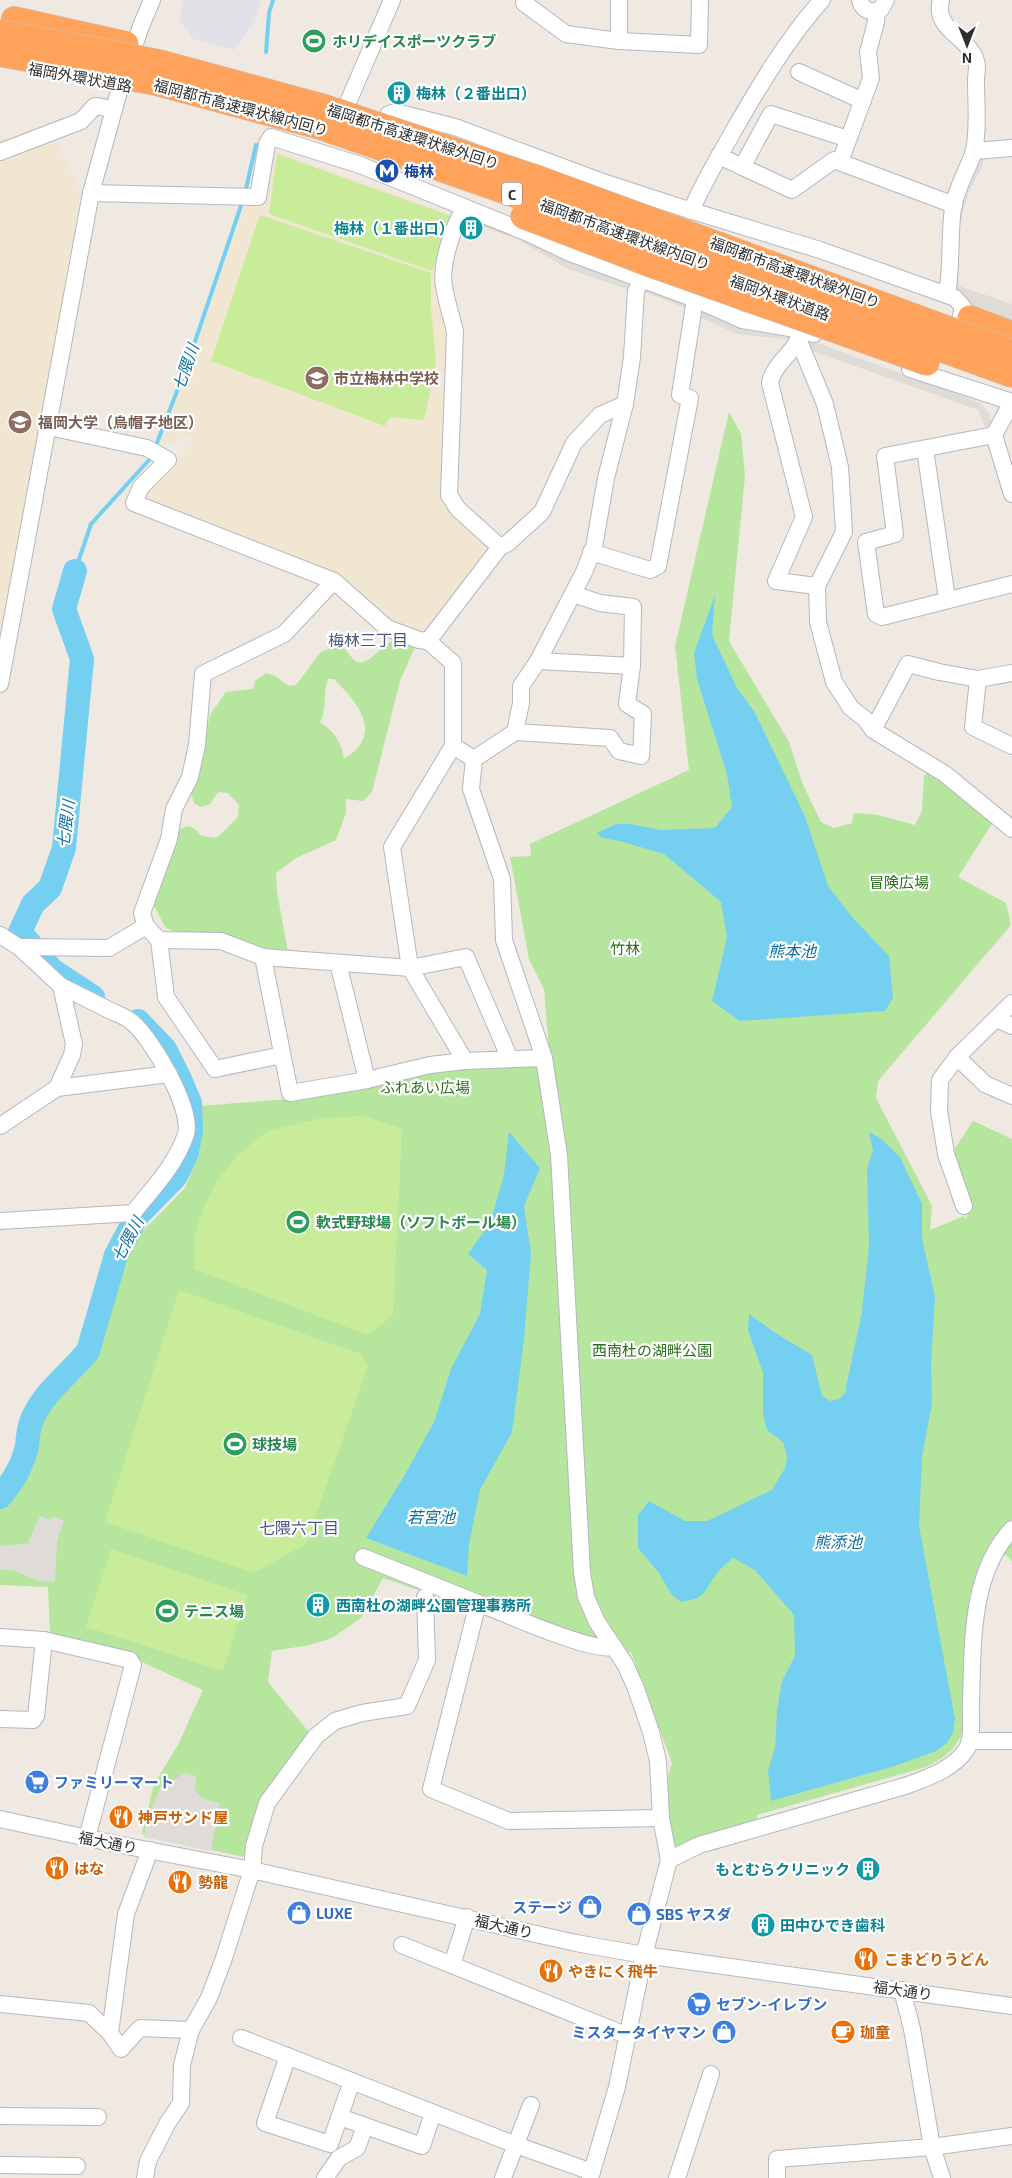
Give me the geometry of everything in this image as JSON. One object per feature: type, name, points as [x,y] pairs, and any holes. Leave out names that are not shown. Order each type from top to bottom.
[{"type":"highway","points":[[7,26],[134,46],[346,106],[555,182],[597,188],[814,275],[958,328],[1012,351]]},
{"type":"highway","name":"福岡都市高速環状線外回り","points":[[7,26],[241,83],[343,113],[535,177],[1012,351]]},
{"type":"highway","name":"福岡都市高速環状線内回り","points":[[0,54],[156,83],[320,127],[1012,377]]},
{"type":"highway","name":"福岡外環状道路","points":[[0,62],[196,97],[449,178],[580,228],[802,326],[1012,377]]},
{"type":"highway","points":[[156,83],[403,168],[650,264],[1012,394]]},
{"type":"highway","points":[[535,177],[970,318],[1012,334]]},
{"type":"street","points":[[134,46],[140,0]]},
{"type":"street","points":[[0,684],[91,193],[113,109],[152,0]]},
{"type":"street","points":[[346,106],[392,0]]},
{"type":"street","points":[[526,0],[524,3],[566,34],[619,41],[699,45],[700,0]]},
{"type":"street","points":[[619,0],[619,41]]},
{"type":"street","points":[[691,211],[704,181],[755,93],[802,22],[822,0]]},
{"type":"street","points":[[860,0],[861,5],[868,11],[882,6]]},
{"type":"street","points":[[941,0],[939,7],[941,18],[953,35],[966,43],[977,65],[974,151],[954,205],[949,245],[947,295]]},
{"type":"street","points":[[840,162],[871,78],[868,52],[882,6]]},
{"type":"street","points":[[799,72],[863,101]]},
{"type":"street","points":[[0,152],[81,121],[95,106],[113,109]]},
{"type":"street","points":[[742,167],[770,114],[848,139]]},
{"type":"street","points":[[91,193],[258,197],[267,144],[271,137],[360,165],[528,233],[570,253],[641,281],[695,299],[742,320],[802,326],[916,371],[1012,402],[994,435],[1012,494]]},
{"type":"street","points":[[974,151],[1012,148]]},
{"type":"street","points":[[719,156],[792,190],[834,160],[954,205]]},
{"type":"street","points":[[570,253],[597,188],[691,211],[820,250],[955,298],[963,307],[958,328]]},
{"type":"street","points":[[465,208],[458,218],[443,269],[444,287],[455,332],[449,496],[458,509],[500,547]]},
{"type":"street","points":[[817,586],[776,581],[804,517],[770,383],[772,372],[802,326],[820,250]]},
{"type":"street","points":[[515,732],[521,703],[521,686],[538,661],[584,572],[594,547],[606,478],[625,404],[632,357],[636,291],[641,281]]},
{"type":"street","points":[[591,552],[650,570],[658,566],[690,398],[680,395],[695,299]]},
{"type":"street","points":[[802,326],[825,404],[840,476],[844,532],[817,586],[818,622],[834,682],[851,708],[865,719],[873,730],[945,774],[1012,829]]},
{"type":"street","points":[[428,640],[500,547],[508,543],[542,512],[574,443],[600,415],[625,404]]},
{"type":"street","points":[[49,427],[147,448],[168,460],[141,487],[134,503],[334,581],[387,628],[419,640],[428,640],[453,663],[453,746],[392,847],[410,968],[465,1061]]},
{"type":"street","points":[[994,435],[884,456],[895,534],[866,542],[876,614],[882,617],[1012,584]]},
{"type":"street","points":[[925,449],[947,599]]},
{"type":"street","points":[[282,1055],[215,1069],[166,997],[160,940],[146,926],[142,913],[169,839],[174,809],[190,777],[197,745],[204,674],[284,634],[334,581]]},
{"type":"street","points":[[474,758],[515,732],[610,738],[619,751],[641,756],[642,714],[627,704],[632,666],[633,607],[600,603],[573,594]]},
{"type":"street","points":[[538,661],[632,666]]},
{"type":"street","points":[[873,730],[908,664],[978,679],[1012,673]]},
{"type":"street","points":[[978,679],[972,727],[1012,746]]},
{"type":"street","points":[[453,746],[474,758]]},
{"type":"street","points":[[241,2038],[591,2175],[617,2087],[644,1956],[669,1860],[661,1818],[658,1761],[651,1732],[625,1664],[597,1622],[586,1597],[582,1572],[559,1155],[544,1058],[504,940],[502,879],[470,789],[474,758]]},
{"type":"street","points":[[19,947],[109,948],[146,926]]},
{"type":"street","points":[[0,935],[19,947],[61,986],[132,1021],[147,1037],[169,1074],[186,1116],[186,1132],[178,1154],[133,1213],[0,1221]]},
{"type":"street","points":[[160,940],[221,941],[263,957],[410,968],[466,957],[510,1059]]},
{"type":"street","points":[[263,957],[290,1093],[367,1080],[430,1065],[465,1061],[544,1058]]},
{"type":"street","points":[[338,963],[367,1080]]},
{"type":"street","points":[[57,1088],[72,1055],[74,1044],[61,986]]},
{"type":"street","points":[[964,1206],[946,1154],[939,1111],[940,1080],[957,1057],[1012,1003]]},
{"type":"street","points":[[997,1019],[1012,1026]]},
{"type":"street","points":[[957,1057],[985,1084],[1012,1096]]},
{"type":"street","points":[[0,1126],[57,1088],[169,1074]]},
{"type":"street","points":[[669,1860],[700,1845],[926,1778],[958,1760],[970,1741],[972,1659],[976,1606],[992,1556],[1012,1529]]},
{"type":"street","points":[[363,1557],[582,1643],[607,1649],[614,1647]]},
{"type":"street","points":[[145,2178],[148,2161],[167,2124],[181,2103],[182,2065],[191,2030],[209,1998],[252,1870],[254,1846],[268,1803],[316,1736],[335,1721],[362,1713],[407,1706],[427,1660],[425,1596]]},
{"type":"street","points":[[478,1603],[431,1789],[508,1821],[661,1818]]},
{"type":"street","points":[[0,1637],[44,1640],[130,1660],[133,1665],[88,1838]]},
{"type":"street","points":[[0,1719],[33,1720],[36,1716],[44,1640]]},
{"type":"street","points":[[970,1741],[1012,1741]]},
{"type":"street","name":"福大通り","points":[[0,1819],[252,1870],[576,1943],[644,1956],[1012,2006]]},
{"type":"street","points":[[110,2033],[126,1914],[150,1850]]},
{"type":"street","points":[[452,1965],[467,1918]]},
{"type":"street","points":[[402,1945],[628,2036]]},
{"type":"street","points":[[902,1990],[912,2029],[932,2147],[942,2178]]},
{"type":"street","points":[[0,2004],[89,2013],[110,2033],[121,2049],[140,2028],[191,2030]]},
{"type":"street","points":[[288,2056],[265,2123],[330,2144],[352,2081]]},
{"type":"street","points":[[677,2178],[711,2074]]},
{"type":"street","points":[[503,2178],[531,2105]]},
{"type":"street","points":[[340,2117],[422,2146],[433,2113]]},
{"type":"street","points":[[0,2116],[98,2117]]},
{"type":"street","points":[[325,2178],[339,2158],[357,2148],[365,2126]]},
{"type":"street","points":[[777,2178],[778,2159],[932,2147],[1012,2136]]},
{"type":"street","points":[[0,2165],[77,2166]]},
{"type":"shaded area","points":[[184,0],[261,0],[255,22],[234,50],[193,39],[179,20]]},
{"type":"shaded area","name":"福岡大学（烏帽子地区）","points":[[0,138],[54,140],[81,191],[0,652]]},
{"type":"shaded area","name":"市立梅林中学校","points":[[274,150],[454,216],[438,274],[449,341],[443,498],[492,544],[491,552],[430,634],[391,626],[334,575],[143,501],[146,492],[193,442],[186,434],[173,444],[162,443],[246,204],[265,204],[271,152]]},
{"type":"shaded area","points":[[984,157],[982,168],[970,189],[956,235],[959,286],[1012,304],[1012,341],[976,328],[956,287],[953,242],[957,219],[981,158]]},
{"type":"shaded area","points":[[469,216],[546,246],[571,263],[633,283],[633,291],[568,269],[519,240],[463,220]]},
{"type":"shaded area","points":[[649,287],[685,301],[688,309],[644,292]]},
{"type":"shaded area","points":[[704,311],[791,336],[791,340],[738,334],[696,316]]},
{"type":"shaded area","points":[[806,342],[815,342],[979,402],[989,413],[990,428],[984,434],[985,427],[978,410],[807,349]]},
{"type":"shaded area","points":[[40,1516],[51,1520],[53,1516],[64,1521],[57,1542],[55,1582],[39,1581],[13,1570],[0,1570],[0,1546],[28,1543]]},
{"type":"shaded area","points":[[185,1773],[196,1776],[195,1790],[204,1799],[220,1803],[211,1851],[144,1837],[148,1816],[161,1787]]},
{"type":"green space","points":[[277,154],[451,216],[432,271],[269,214]]},
{"type":"green space","points":[[260,215],[431,273],[431,309],[436,363],[424,420],[390,417],[385,426],[211,361]]},
{"type":"green space","name":"西南杜の湖畔公園","points":[[729,412],[741,434],[745,476],[729,641],[789,742],[803,785],[821,822],[834,828],[852,823],[854,813],[878,815],[915,825],[922,811],[924,776],[931,769],[993,822],[958,877],[1006,903],[1011,925],[878,1081],[876,1098],[932,1206],[930,1230],[964,1216],[966,1220],[968,1213],[952,1153],[973,1121],[1012,1139],[1012,1562],[1007,1555],[982,1561],[969,1612],[963,1732],[948,1753],[926,1767],[757,1815],[757,1821],[745,1827],[720,1849],[705,1852],[673,1845],[667,1792],[672,1763],[631,1652],[594,1650],[383,1578],[361,1618],[332,1638],[310,1645],[272,1651],[268,1682],[312,1736],[269,1789],[243,1857],[142,1834],[154,1784],[178,1745],[203,1690],[142,1662],[137,1657],[50,1634],[48,1587],[0,1585],[0,1504],[19,1480],[34,1421],[55,1392],[86,1365],[115,1282],[141,1233],[185,1188],[200,1152],[200,1106],[288,1099],[461,1065],[550,1063],[544,989],[529,959],[510,857],[531,856],[530,844],[689,770],[675,646]]},
{"type":"green space","points":[[395,639],[412,641],[415,647],[400,681],[372,792],[363,801],[346,799],[346,813],[336,840],[296,858],[276,873],[277,892],[288,952],[253,945],[239,938],[210,932],[190,940],[165,927],[154,906],[155,889],[178,831],[184,827],[190,827],[195,829],[200,835],[214,838],[219,836],[238,817],[239,805],[228,793],[218,792],[210,804],[200,807],[194,803],[189,787],[202,751],[210,715],[226,692],[253,689],[255,681],[266,673],[275,676],[289,686],[296,685],[320,653],[337,644],[342,646],[352,658],[360,663],[372,657]],"holes":[[[328,679],[334,679],[359,709],[365,729],[363,739],[356,749],[344,759],[336,738],[320,722],[324,711],[326,684]]]},
{"type":"green space","name":"軟式野球場（ソフトボール場）","points":[[363,1116],[402,1129],[393,1315],[368,1335],[194,1269],[195,1234],[203,1209],[217,1181],[237,1156],[267,1131],[322,1118]]},
{"type":"green space","name":"球技場","points":[[179,1290],[361,1354],[368,1366],[306,1544],[254,1573],[105,1522]]},
{"type":"green space","name":"テニス場","points":[[111,1549],[247,1595],[223,1671],[86,1627]]},
{"type":"water","name":"熊本池","points":[[715,595],[712,635],[737,688],[754,711],[804,814],[828,886],[852,917],[889,956],[893,998],[885,1011],[740,1021],[712,1001],[727,938],[721,902],[664,854],[620,841],[602,838],[597,833],[616,824],[630,824],[661,830],[715,828],[732,807],[727,774],[697,679],[694,653]]},
{"type":"water","name":"若宮池","points":[[509,1132],[540,1168],[524,1206],[531,1254],[524,1339],[512,1432],[480,1490],[469,1544],[467,1576],[366,1538],[403,1478],[434,1422],[451,1369],[480,1314],[487,1270],[468,1254],[490,1223],[504,1175]]},
{"type":"water","name":"熊添池","points":[[869,1132],[880,1138],[900,1157],[922,1204],[922,1238],[935,1297],[931,1363],[932,1403],[922,1457],[919,1526],[955,1719],[953,1732],[947,1743],[936,1751],[895,1766],[771,1801],[768,1770],[775,1748],[777,1711],[782,1681],[795,1656],[794,1615],[755,1570],[733,1558],[713,1578],[701,1595],[681,1602],[671,1594],[659,1573],[638,1548],[638,1515],[649,1501],[685,1521],[707,1521],[772,1490],[785,1468],[787,1457],[783,1442],[767,1430],[763,1415],[763,1373],[748,1330],[749,1314],[812,1355],[822,1396],[830,1401],[839,1399],[846,1392],[862,1312],[869,1245],[867,1168],[873,1151]]},
{"type":"waterway","name":"七隈川","points":[[266,52],[269,13],[273,0]]},
{"type":"waterway","name":"七隈川","points":[[245,193],[256,145]]},
{"type":"waterway","name":"七隈川","points":[[155,448],[186,368],[243,200]]},
{"type":"waterway","name":"七隈川","points":[[75,571],[91,524],[149,460],[152,454]]},
{"type":"waterway","name":"七隈川","points":[[75,571],[64,609],[82,659],[64,848],[50,888],[33,904],[20,932],[52,970],[93,997]]},
{"type":"waterway","name":"七隈川","points":[[0,1497],[20,1467],[27,1446],[30,1426],[37,1410],[50,1392],[88,1351],[116,1255],[137,1216],[176,1176],[187,1153],[191,1130],[190,1103],[165,1049],[138,1021]]},
{"type":"place","name":"ホリデイスポーツクラブ","points":[[314,41]]},
{"type":"place","name":"梅林（２番出口）","points":[[399,93]]},
{"type":"place","name":"梅林","points":[[387,171]]},
{"type":"place","name":"梅林（１番出口）","points":[[471,228]]},
{"type":"place","name":"市立梅林中学校","points":[[317,378]]},
{"type":"place","name":"福岡大学（烏帽子地区）","points":[[20,422]]},
{"type":"place","name":"軟式野球場（ソフトボール場）","points":[[298,1222]]},
{"type":"place","name":"球技場","points":[[235,1444]]},
{"type":"place","name":"西南杜の湖畔公園管理事務所","points":[[318,1605]]},
{"type":"place","name":"テニス場","points":[[167,1611]]},
{"type":"place","name":"ファミリーマート","points":[[37,1782]]},
{"type":"place","name":"神戸サンド屋","points":[[121,1817]]},
{"type":"place","name":"はな","points":[[57,1868]]},
{"type":"place","name":"もとむらクリニック","points":[[868,1869]]},
{"type":"place","name":"勢龍","points":[[180,1882]]},
{"type":"place","name":"ステージ","points":[[590,1907]]},
{"type":"place","name":"LUXE","points":[[299,1913]]},
{"type":"place","name":"SBS ヤスダ","points":[[639,1914]]},
{"type":"place","name":"田中ひでき歯科","points":[[763,1925]]},
{"type":"place","name":"こまどりうどん","points":[[866,1959]]},
{"type":"place","name":"やきにく飛牛","points":[[551,1971]]},
{"type":"place","name":"セブン-イレブン","points":[[699,2004]]},
{"type":"place","name":"ミスタータイヤマン","points":[[724,2032]]},
{"type":"place","name":"珈童","points":[[843,2032]]},
{"type":"district","name":"梅林三丁目","points":[[368,639]]},
{"type":"district","name":"七隈六丁目","points":[[299,1527]]},
{"type":"park label","name":"冒険広場","points":[[899,882]]},
{"type":"park label","name":"竹林","points":[[625,948]]},
{"type":"park label","name":"ふれあい広場","points":[[425,1087]]}]
